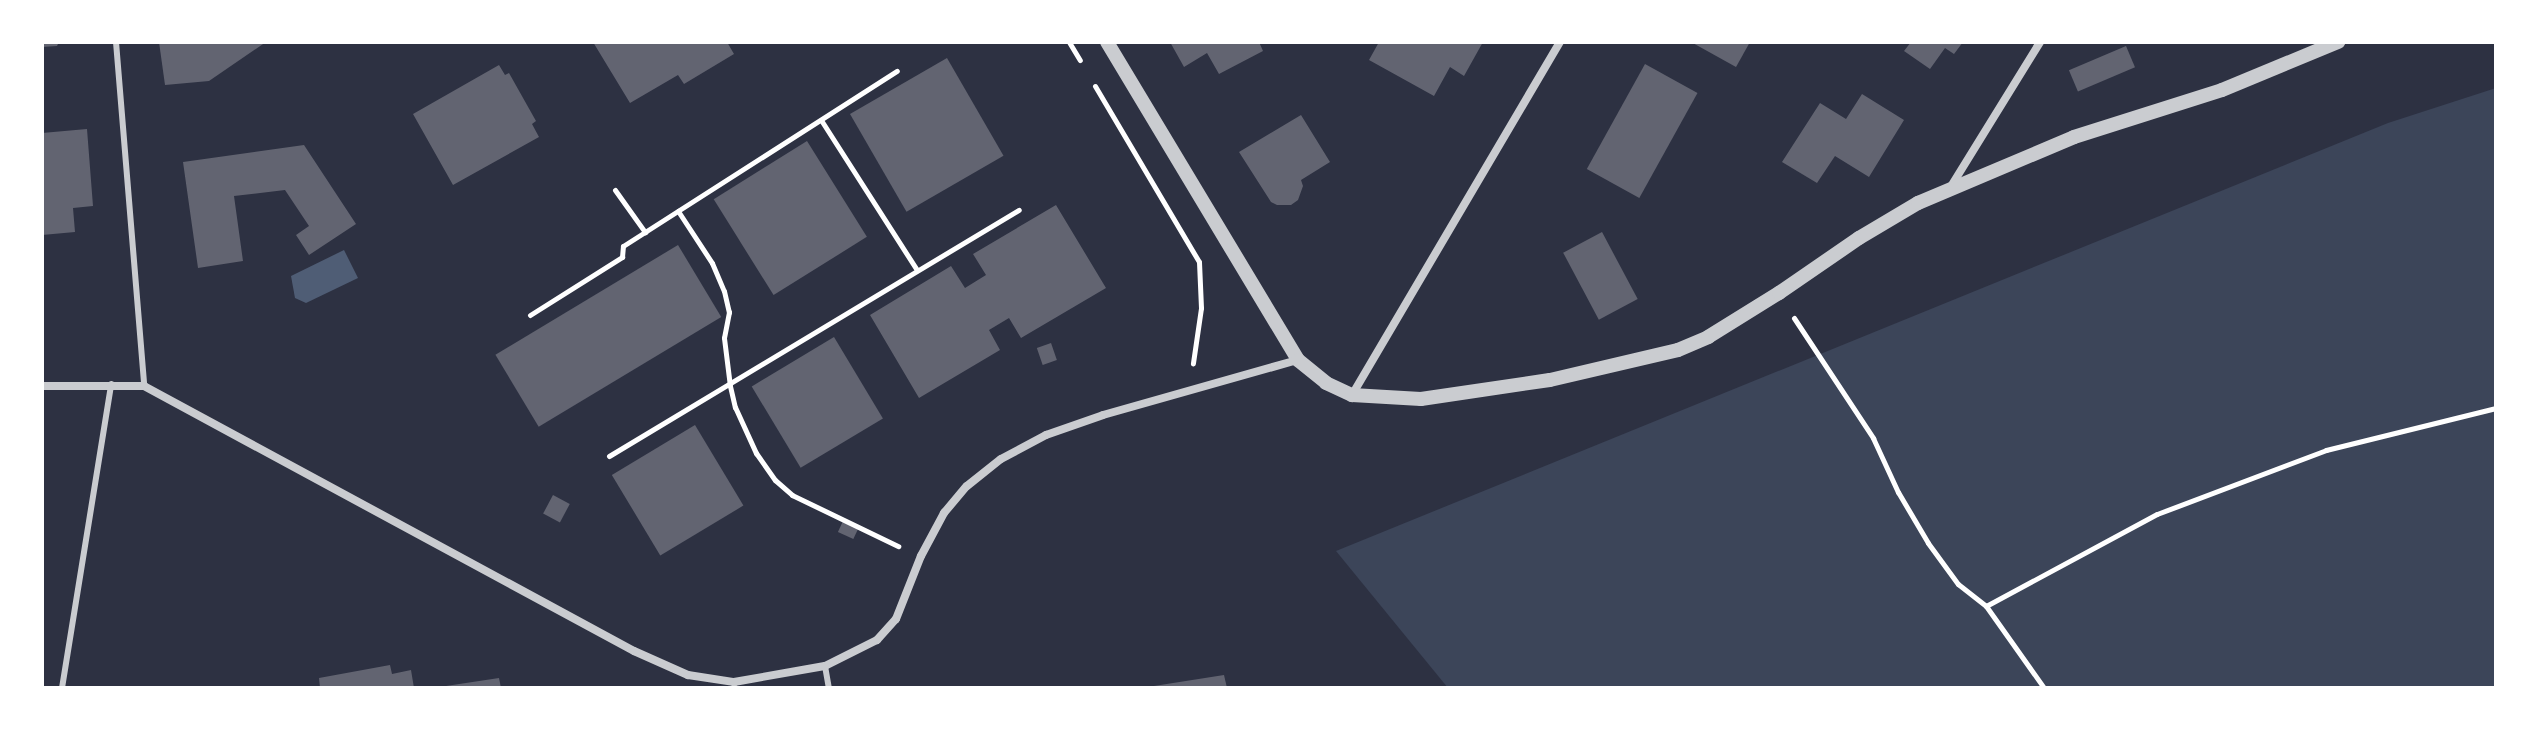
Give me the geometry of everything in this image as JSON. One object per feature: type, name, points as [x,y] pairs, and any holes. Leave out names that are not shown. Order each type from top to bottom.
[{"type":"street","points":[[1107,42],[1298,360],[1326,383],[1352,395],[1421,399],[1640,362],[1708,337],[1859,238],[1949,189],[2074,137],[2222,90],[2338,42]]},
{"type":"street","points":[[1352,395],[1560,42]]},
{"type":"street","points":[[1949,189],[2040,42]]},
{"type":"street","points":[[42,386],[144,386],[634,651],[688,675],[734,682],[825,666],[877,640],[896,619],[921,556],[944,513],[967,486],[1001,459],[1060,430],[1298,360]]},
{"type":"lane","points":[[116,42],[144,386]]},
{"type":"lane","points":[[62,688],[111,384]]},
{"type":"lane","points":[[825,666],[829,688]]},
{"type":"path","points":[[1069,42],[1082,64]]},
{"type":"path","points":[[530,315],[622,257],[623,246],[897,71]]},
{"type":"path","points":[[1090,77],[1199,262],[1201,308],[1193,363],[1199,387]]},
{"type":"path","points":[[821,120],[917,270]]},
{"type":"path","points":[[615,190],[645,232]]},
{"type":"path","points":[[609,456],[730,386],[798,339],[1019,210]]},
{"type":"path","points":[[678,211],[712,263],[724,291],[729,312],[724,338],[735,407],[756,453],[775,480],[792,495],[921,556]]},
{"type":"path","points":[[1779,293],[1873,438],[1898,492],[1928,543],[1958,584],[1986,606],[2044,688]]},
{"type":"path","points":[[1986,606],[2157,514],[2326,450],[2496,408]]},
{"type":"shaded area","points":[[2496,88],[2496,688],[1448,688],[1336,551],[2388,123]]},
{"type":"shaded area","points":[[344,250],[358,278],[306,303],[295,298],[291,276]]},
{"type":"building","points":[[42,42],[59,42],[57,46],[42,47]]},
{"type":"building","points":[[159,42],[266,42],[209,81],[165,85]]},
{"type":"building","points":[[593,42],[727,42],[734,54],[684,84],[678,75],[630,103]]},
{"type":"building","points":[[1170,42],[1259,42],[1263,51],[1219,74],[1207,53],[1184,67]]},
{"type":"building","points":[[1379,42],[1483,42],[1464,76],[1450,67],[1434,96],[1369,60]]},
{"type":"building","points":[[1691,42],[1750,42],[1736,67]]},
{"type":"building","points":[[1911,42],[1963,42],[1954,54],[1945,48],[1930,69],[1904,51]]},
{"type":"building","points":[[2126,46],[2135,67],[2078,91],[2069,70]]},
{"type":"building","points":[[947,58],[1004,156],[907,212],[850,114]]},
{"type":"building","points":[[1645,64],[1697,93],[1639,198],[1587,169]]},
{"type":"building","points":[[499,65],[505,75],[509,73],[536,121],[532,124],[539,137],[453,185],[413,114]]},
{"type":"building","points":[[1862,94],[1904,120],[1869,177],[1835,156],[1817,183],[1782,162],[1820,103],[1846,119]]},
{"type":"building","points":[[1301,115],[1330,162],[1301,180],[1303,186],[1298,200],[1291,205],[1277,205],[1271,202],[1239,152]]},
{"type":"building","points":[[87,129],[93,206],[73,208],[75,232],[42,235],[42,133]]},
{"type":"building","points":[[807,141],[867,237],[774,295],[714,199]]},
{"type":"building","points":[[304,145],[356,224],[309,255],[296,235],[309,226],[285,190],[234,196],[243,261],[198,268],[183,162]]},
{"type":"building","points":[[1056,205],[1106,288],[1021,338],[1009,318],[989,330],[1000,350],[919,398],[870,315],[951,266],[965,288],[986,275],[973,254]]},
{"type":"building","points":[[1602,232],[1638,299],[1599,320],[1563,253]]},
{"type":"building","points":[[678,245],[721,317],[539,427],[495,355]]},
{"type":"building","points":[[834,337],[883,418],[801,468],[752,386]]},
{"type":"building","points":[[1051,343],[1057,360],[1043,365],[1037,348]]},
{"type":"building","points":[[695,425],[743,506],[660,556],[612,475]]},
{"type":"building","points":[[553,495],[570,504],[560,522],[543,514]]},
{"type":"building","points":[[843,521],[858,528],[853,539],[838,532]]},
{"type":"building","points":[[390,665],[392,674],[411,670],[414,688],[320,688],[319,678]]},
{"type":"building","points":[[1224,675],[1227,688],[1154,686]]},
{"type":"building","points":[[499,678],[501,688],[446,688],[446,686]]}]
